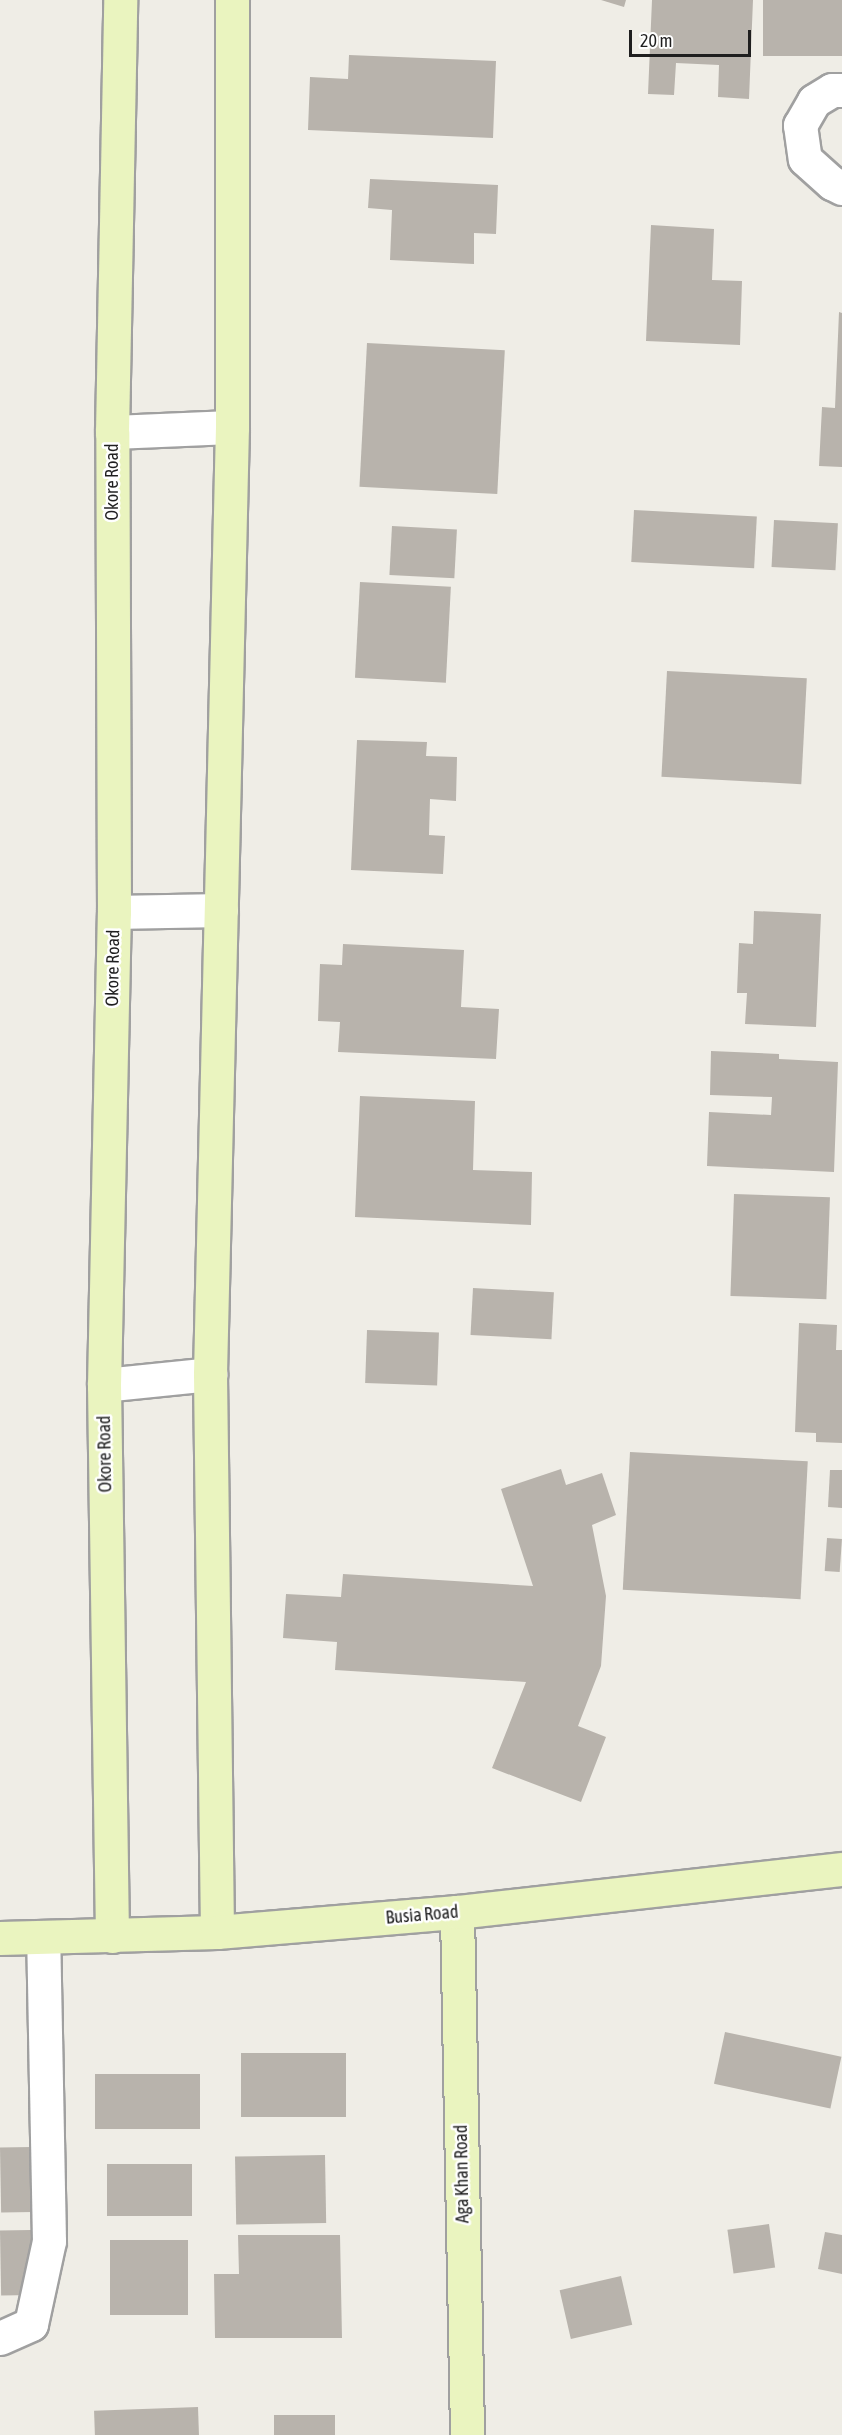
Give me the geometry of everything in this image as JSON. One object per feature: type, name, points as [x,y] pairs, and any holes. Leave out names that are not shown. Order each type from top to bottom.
[{"type":"street","name":"Okore Road","points":[[112,1936],[104,1385],[114,912],[112,432],[120,0]]},
{"type":"street","points":[[217,1932],[210,1374],[232,428],[232,0]]},
{"type":"street","points":[[842,90],[832,90],[814,101],[800,125],[805,159],[832,183],[842,188]]},
{"type":"street","points":[[112,432],[232,428]]},
{"type":"street","points":[[114,912],[221,910]]},
{"type":"street","points":[[104,1385],[210,1374]]},
{"type":"street","name":"Busia Road","points":[[0,1938],[217,1932],[457,1912],[842,1869]]},
{"type":"street","name":"Aga Khan Road","points":[[457,1912],[467,2435]]},
{"type":"street","points":[[0,2338],[31,2324],[49,2241],[43,1938]]},
{"type":"building","points":[[601,0],[626,0],[624,7]]},
{"type":"building","points":[[652,0],[753,0],[749,99],[718,97],[719,65],[676,63],[674,95],[648,94]]},
{"type":"building","points":[[763,0],[842,0],[842,56],[763,56]]},
{"type":"building","points":[[349,55],[496,61],[493,138],[308,130],[310,77],[348,79]]},
{"type":"building","points":[[370,179],[498,185],[496,234],[474,233],[474,264],[390,260],[392,210],[368,208]]},
{"type":"building","points":[[651,225],[714,229],[712,280],[742,281],[740,345],[646,341]]},
{"type":"building","points":[[839,312],[842,313],[842,467],[819,466],[822,407],[835,408]]},
{"type":"building","points":[[367,343],[505,350],[497,494],[359,487]]},
{"type":"building","points":[[634,510],[757,516],[754,568],[631,562]]},
{"type":"building","points":[[774,520],[838,523],[835,570],[772,567]]},
{"type":"building","points":[[392,526],[457,529],[454,578],[389,575]]},
{"type":"building","points":[[360,582],[451,587],[446,683],[355,678]]},
{"type":"building","points":[[667,671],[807,678],[801,784],[661,777]]},
{"type":"building","points":[[357,740],[427,742],[426,756],[457,757],[456,801],[430,799],[429,835],[445,836],[443,874],[351,870]]},
{"type":"building","points":[[754,911],[821,914],[816,1027],[745,1024],[747,993],[737,993],[739,943],[753,944]]},
{"type":"building","points":[[343,944],[464,950],[461,1007],[499,1009],[496,1059],[338,1052],[340,1022],[318,1021],[320,964],[342,965]]},
{"type":"building","points":[[711,1051],[779,1054],[779,1059],[838,1062],[834,1172],[707,1166],[709,1112],[771,1115],[772,1097],[710,1095]]},
{"type":"building","points":[[360,1096],[475,1101],[473,1170],[532,1172],[531,1225],[355,1217]]},
{"type":"building","points":[[734,1194],[830,1197],[826,1299],[730,1296]]},
{"type":"building","points":[[473,1288],[554,1292],[551,1339],[471,1335]]},
{"type":"building","points":[[799,1323],[837,1325],[836,1350],[842,1350],[842,1443],[816,1442],[816,1433],[795,1432]]},
{"type":"building","points":[[367,1330],[439,1333],[437,1385],[365,1383]]},
{"type":"building","points":[[630,1452],[808,1461],[801,1599],[623,1590]]},
{"type":"building","points":[[561,1469],[566,1485],[602,1473],[616,1515],[592,1525],[606,1596],[601,1666],[578,1726],[606,1737],[581,1802],[492,1768],[526,1682],[335,1670],[337,1642],[283,1638],[286,1594],[341,1597],[343,1574],[533,1586],[501,1489]]},
{"type":"building","points":[[830,1470],[842,1470],[842,1508],[828,1507]]},
{"type":"building","points":[[827,1538],[842,1539],[840,1572],[825,1571]]},
{"type":"building","points":[[725,2032],[841,2057],[830,2109],[714,2084]]},
{"type":"building","points":[[241,2053],[346,2053],[346,2117],[241,2117]]},
{"type":"building","points":[[95,2074],[200,2074],[200,2129],[95,2129]]},
{"type":"building","points":[[32,2147],[33,2212],[1,2213],[0,2148]]},
{"type":"building","points":[[325,2155],[326,2223],[236,2225],[235,2157]]},
{"type":"building","points":[[107,2164],[192,2164],[192,2216],[107,2216]]},
{"type":"building","points":[[769,2224],[775,2268],[734,2273],[727,2230]]},
{"type":"building","points":[[31,2230],[32,2295],[1,2296],[0,2231]]},
{"type":"building","points":[[825,2232],[842,2235],[842,2274],[818,2269]]},
{"type":"building","points":[[238,2235],[340,2235],[342,2338],[215,2338],[214,2274],[239,2274]]},
{"type":"building","points":[[110,2240],[188,2240],[188,2315],[110,2315]]},
{"type":"building","points":[[621,2276],[632,2325],[571,2339],[560,2290]]},
{"type":"building","points":[[198,2407],[199,2435],[95,2435],[94,2411]]},
{"type":"building","points":[[274,2415],[335,2415],[335,2435],[274,2435]]}]
